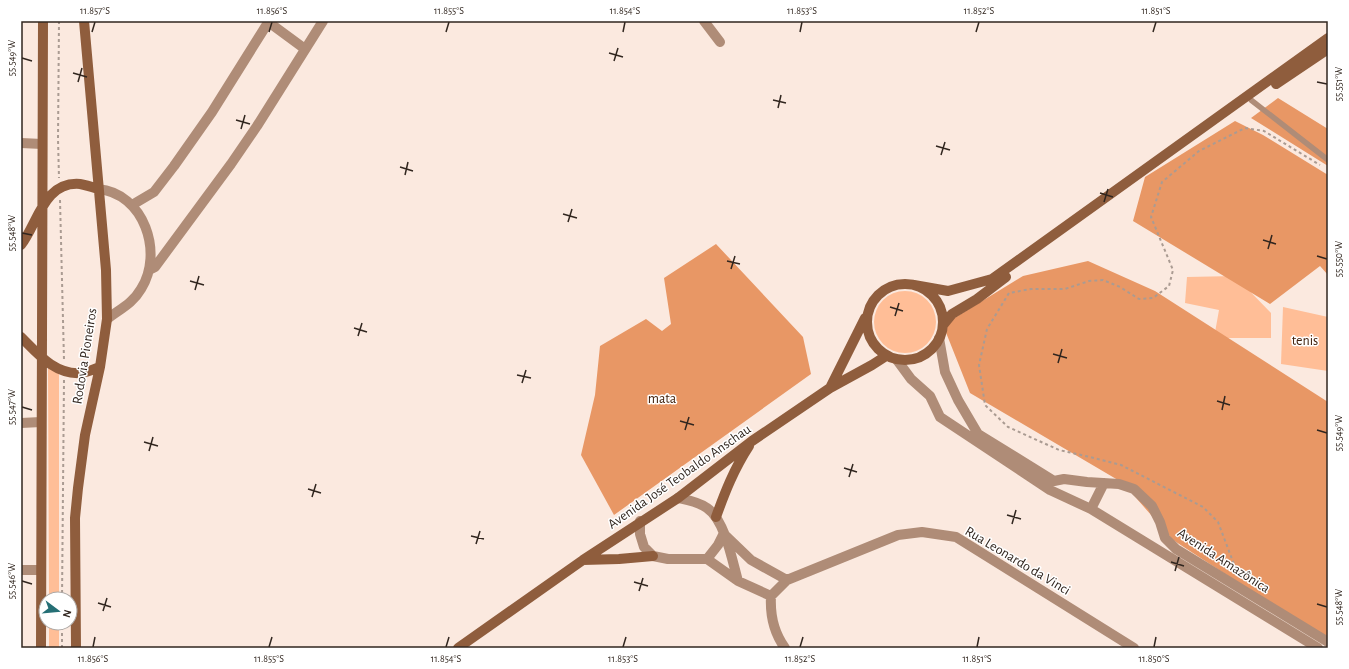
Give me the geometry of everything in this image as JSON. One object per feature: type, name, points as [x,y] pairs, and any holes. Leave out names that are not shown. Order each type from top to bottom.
[{"type":"street","points":[[41,648],[43,21]]},
{"type":"street","name":"Rodovia Pioneiros","points":[[76,648],[75,518],[85,435],[100,368],[107,319],[106,270],[84,21]]},
{"type":"street","points":[[149,270],[155,267],[232,164],[323,21]]},
{"type":"street","points":[[704,21],[720,42]]},
{"type":"street","points":[[132,205],[154,192],[178,160],[216,107],[268,22],[305,49]]},
{"type":"street","points":[[914,285],[926,290],[936,300],[942,312],[943,325],[939,338],[932,349],[921,356],[909,360],[898,360],[886,356],[877,348],[870,338],[867,327],[867,315],[871,303],[878,294],[888,287],[901,284],[914,285],[948,291],[992,279],[1328,38]]},
{"type":"street","points":[[943,325],[952,314],[983,294],[1251,100],[1328,49]]},
{"type":"street","points":[[21,143],[42,144]]},
{"type":"street","points":[[21,245],[42,206],[59,188],[64,185],[80,184],[106,190],[116,194],[132,205],[141,217],[148,231],[151,250],[149,270],[144,284],[130,303],[107,319]]},
{"type":"street","name":"Avenida José Teobaldo Anschau","points":[[458,648],[640,521],[678,498],[752,441],[830,388],[867,315]]},
{"type":"street","points":[[21,337],[42,359],[64,372],[83,373],[100,368]]},
{"type":"street","name":"Avenida Amazônica","points":[[939,338],[945,372],[958,400],[978,434],[1052,485]]},
{"type":"street","points":[[830,388],[886,356]]},
{"type":"street","name":"Avenida Amazônica","points":[[898,360],[911,379],[930,396],[940,418],[1091,509],[1244,589],[1328,642]]},
{"type":"street","points":[[21,424],[41,422]]},
{"type":"street","points":[[716,517],[727,485],[752,441]]},
{"type":"street","name":"Avenida Amazônica","points":[[1052,485],[1064,479],[1119,484],[1134,489],[1152,506],[1173,553],[1318,648]]},
{"type":"street","points":[[1091,509],[1104,483]]},
{"type":"street","points":[[678,498],[707,508],[716,517],[724,533],[738,581]]},
{"type":"street","points":[[640,521],[640,534],[644,547],[653,556]]},
{"type":"street","name":"Rua Leonardo da Vinci","points":[[771,596],[787,580],[898,535],[922,532],[956,537],[1134,648]]},
{"type":"street","points":[[707,559],[718,545],[724,533]]},
{"type":"street","points":[[724,533],[751,560],[787,580]]},
{"type":"street","points":[[583,560],[653,556],[668,559],[707,559],[738,581],[771,596],[770,611],[781,643],[785,648]]},
{"type":"street","points":[[21,570],[41,570]]},
{"type":"street","points":[[469,648],[474,637]]},
{"type":"lane","points":[[1251,100],[1328,160]]},
{"type":"path","points":[[59,21],[58,139],[64,372],[62,591]]},
{"type":"path","points":[[1244,589],[1218,522],[1203,507],[1121,465],[1059,450],[1008,427],[985,405],[979,365],[987,329],[1009,293],[1031,289],[1065,289],[1089,282],[1103,280],[1120,287],[1139,299],[1154,298],[1169,286],[1173,270],[1151,218],[1162,182],[1198,151],[1245,128],[1264,131],[1322,166]]},
{"type":"path","points":[[62,631],[62,648]]},
{"type":"green space","points":[[1278,98],[1328,129],[1328,166],[1251,118]]},
{"type":"green space","points":[[1235,121],[1263,135],[1328,175],[1328,275],[1320,266],[1270,304],[1133,221],[1145,177]]},
{"type":"green space","name":"mata","points":[[716,244],[803,337],[811,374],[614,515],[581,455],[595,395],[600,346],[646,319],[662,331],[671,324],[664,278]]},
{"type":"green space","points":[[1088,261],[1155,291],[1328,402],[1328,641],[1173,540],[1123,483],[970,393],[943,325],[1023,276]]},
{"type":"green space","name":"tenis","points":[[1235,276],[1271,313],[1271,338],[1214,338],[1219,310],[1185,303],[1187,277]]},
{"type":"green space","points":[[905,291],[917,293],[927,300],[934,310],[936,322],[934,334],[927,344],[917,351],[905,353],[893,351],[883,344],[876,334],[874,322],[876,310],[883,300],[893,293]]},
{"type":"green space","name":"tenis","points":[[1283,307],[1328,317],[1328,371],[1281,364]]},
{"type":"green space","points":[[48,368],[59,372],[59,591],[49,591]]},
{"type":"green space","points":[[49,631],[59,631],[59,648],[49,648]]}]
